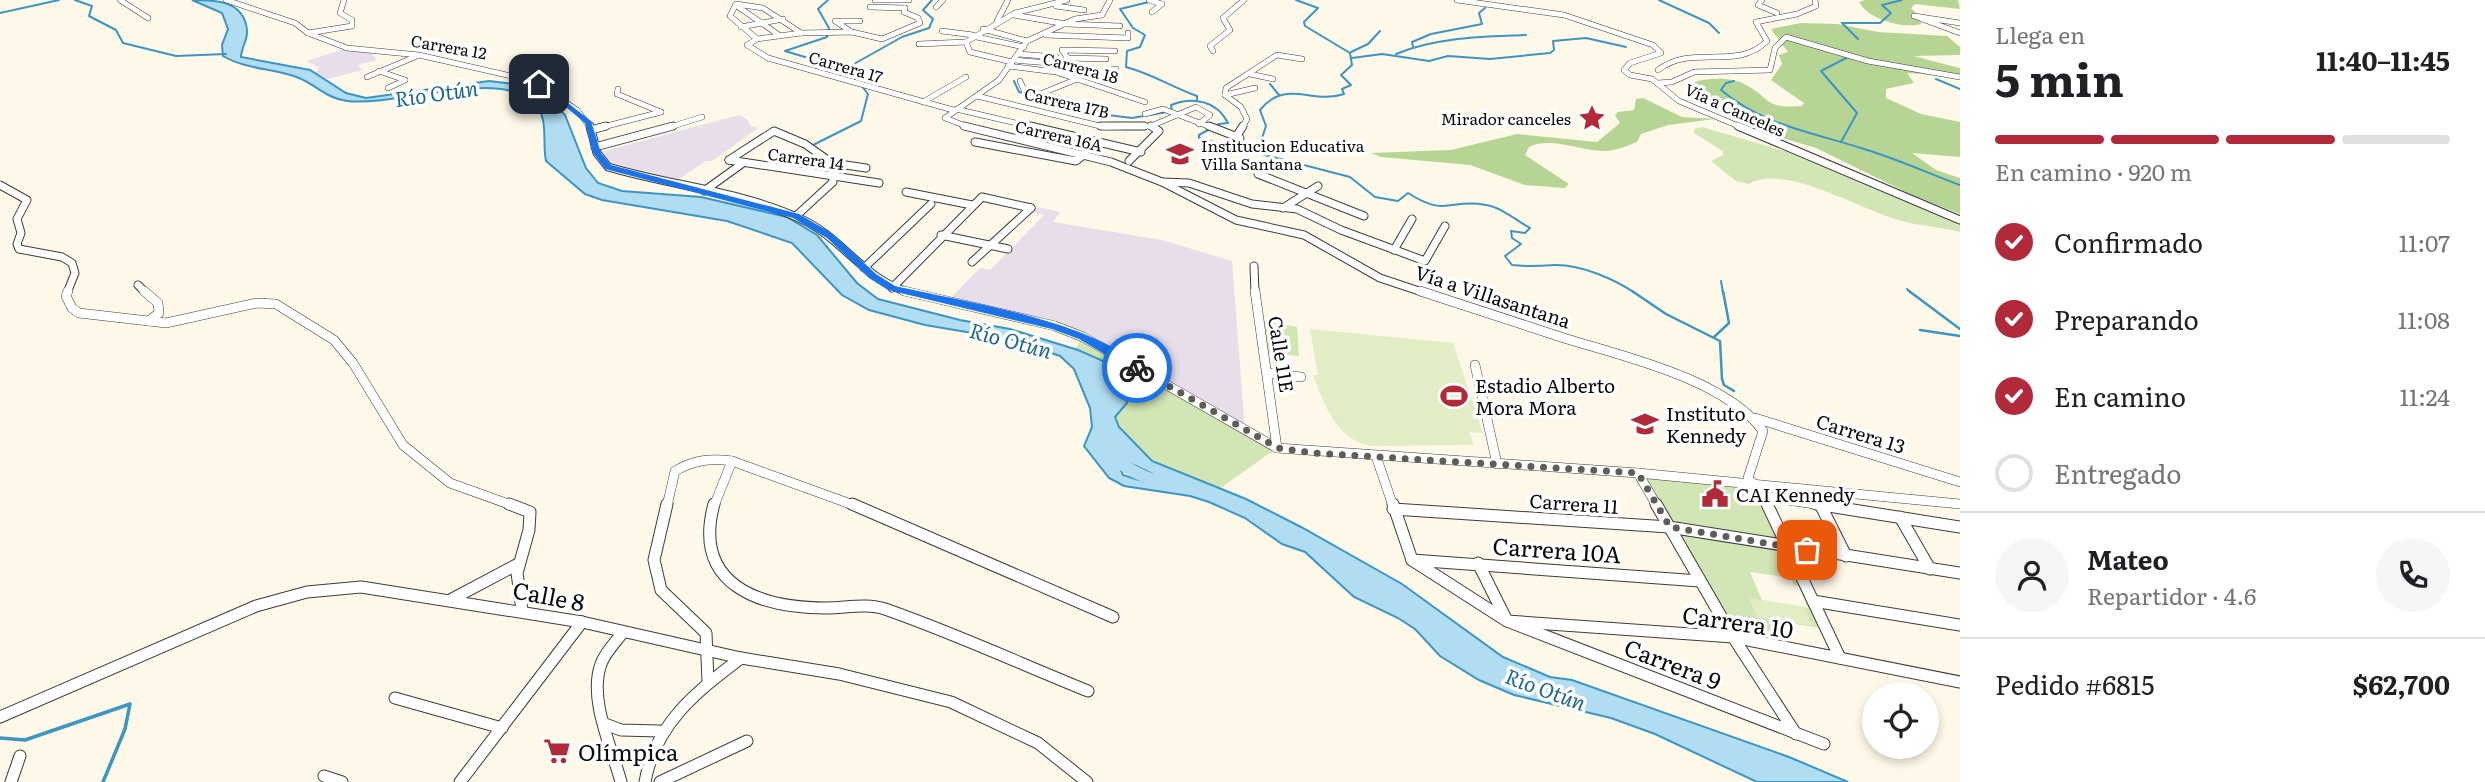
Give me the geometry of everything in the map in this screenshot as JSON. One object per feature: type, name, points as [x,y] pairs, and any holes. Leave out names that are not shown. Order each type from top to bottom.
[{"type":"street","points":[[120,0],[148,18]]},
{"type":"street","name":"Carrera 12","points":[[226,0],[295,23],[309,33],[347,48],[419,55],[533,81],[577,110],[589,122],[595,147]]},
{"type":"street","points":[[309,33],[352,26],[352,20],[340,13],[344,0]]},
{"type":"street","points":[[875,0],[910,0]]},
{"type":"street","points":[[801,33],[773,10],[746,3],[735,6],[730,16],[757,39],[801,33],[852,32],[882,39],[918,25],[920,20],[904,12],[910,0]]},
{"type":"street","points":[[936,7],[943,0]]},
{"type":"street","points":[[998,21],[999,12],[1008,0]]},
{"type":"street","points":[[919,44],[967,42],[983,29],[1013,14],[1067,0]]},
{"type":"street","points":[[954,110],[999,80],[1025,44],[1074,19],[1102,15],[1110,0]]},
{"type":"street","points":[[1149,0],[1162,4],[1152,12]]},
{"type":"street","points":[[1213,51],[1210,46],[1230,30],[1223,18],[1244,0]]},
{"type":"street","name":"Vía a Canceles","points":[[1457,0],[1503,3],[1564,15],[1653,45],[1661,53],[1630,63],[1624,70],[1630,75],[1658,83],[1679,101],[1960,220]]},
{"type":"street","points":[[1762,0],[1758,5],[1761,8],[1792,15]]},
{"type":"street","points":[[1777,43],[1767,41],[1756,22],[1814,8],[1815,0]]},
{"type":"street","points":[[1056,3],[1084,10]]},
{"type":"street","points":[[735,6],[743,7],[779,35]]},
{"type":"street","points":[[870,7],[905,8]]},
{"type":"street","points":[[999,12],[1066,24],[1120,26]]},
{"type":"street","points":[[1960,23],[1914,16],[1960,33]]},
{"type":"street","points":[[741,27],[783,19]]},
{"type":"street","points":[[852,32],[835,21],[860,21]]},
{"type":"street","points":[[983,29],[1025,44]]},
{"type":"street","points":[[1044,35],[1128,38],[1128,33],[1055,30]]},
{"type":"street","points":[[942,31],[1025,44]]},
{"type":"street","points":[[1658,83],[1672,82],[1694,72],[1770,70],[1770,55],[1777,43],[1786,37],[1868,61],[1960,77]]},
{"type":"street","name":"Carrera 17","points":[[757,39],[747,45],[748,48],[768,58],[923,103],[1141,152]]},
{"type":"street","points":[[1658,70],[1671,61],[1687,57],[1749,58],[1761,51],[1767,41]]},
{"type":"street","points":[[967,42],[970,52],[1013,60],[1073,65]]},
{"type":"street","points":[[1115,51],[1063,49],[1066,58],[1080,76],[1116,69]]},
{"type":"street","points":[[367,77],[419,55]]},
{"type":"street","points":[[1225,94],[1227,88],[1277,55],[1302,59]]},
{"type":"street","points":[[1013,60],[1056,57]]},
{"type":"street","points":[[1066,58],[1106,59]]},
{"type":"street","name":"Carrera 18","points":[[1013,60],[1145,102]]},
{"type":"street","points":[[379,71],[405,80],[388,89]]},
{"type":"street","points":[[1250,74],[1273,79]]},
{"type":"street","points":[[923,103],[966,77]]},
{"type":"street","points":[[1038,95],[1077,79]]},
{"type":"street","points":[[1099,87],[1112,80]]},
{"type":"street","points":[[1020,81],[1021,88],[1038,95],[1076,103]]},
{"type":"street","points":[[1225,94],[1255,88]]},
{"type":"street","points":[[591,130],[614,127],[662,111],[626,100],[617,94],[618,89]]},
{"type":"street","points":[[1145,114],[1163,109],[1238,138],[1247,119],[1241,107],[1225,94]]},
{"type":"street","name":"Carrera 17B","points":[[977,96],[1104,127],[1151,126],[1196,107],[1210,115],[1199,124]]},
{"type":"street","name":"Carrera 16A","points":[[954,110],[946,116],[947,120],[1081,156],[1163,182],[1170,180],[1189,183],[1252,204],[1312,215],[1340,230],[1425,261],[1445,226]]},
{"type":"street","points":[[702,117],[595,147],[602,163],[608,167],[796,216],[830,236],[878,281],[892,288],[1055,326],[1083,337],[1278,448],[1750,480],[1960,502]]},
{"type":"street","points":[[1129,160],[1141,152],[1159,131],[1151,126]]},
{"type":"street","points":[[975,142],[1081,156],[1104,127]]},
{"type":"street","name":"Carrera 14","points":[[832,163],[817,156],[807,143],[775,131],[729,160],[879,183]]},
{"type":"street","points":[[704,191],[743,163]]},
{"type":"street","points":[[796,216],[828,188],[834,177],[832,163],[866,168]]},
{"type":"street","points":[[1258,174],[1364,216]]},
{"type":"street","name":"Vía a Villasantana","points":[[1163,182],[1236,220],[1304,235],[1380,278],[1646,364],[1686,380],[1751,417]]},
{"type":"street","points":[[0,185],[27,200],[17,219],[19,248],[62,257],[72,263],[75,273],[66,296],[72,308],[89,316],[166,323],[263,302],[276,304],[334,340],[353,363],[403,445],[450,483],[530,512],[532,520],[518,564],[517,590],[522,610]]},
{"type":"street","points":[[1283,208],[1318,186]]},
{"type":"street","points":[[906,192],[972,205]]},
{"type":"street","points":[[892,288],[982,197],[1031,208]]},
{"type":"street","points":[[1312,215],[1329,203]]},
{"type":"street","points":[[864,268],[931,204]]},
{"type":"street","points":[[972,262],[1031,208]]},
{"type":"street","points":[[1394,250],[1412,219]]},
{"type":"street","points":[[941,236],[1008,249]]},
{"type":"street","name":"Calle 11E","points":[[1254,266],[1255,300],[1278,448]]},
{"type":"street","points":[[138,285],[158,303],[159,313],[149,321]]},
{"type":"street","points":[[1475,365],[1497,464]]},
{"type":"street","points":[[1267,373],[1301,377]]},
{"type":"street","points":[[1750,480],[1763,431],[1751,417]]},
{"type":"street","name":"Carrera 13","points":[[1751,417],[1960,482]]},
{"type":"street","points":[[1376,456],[1412,560]]},
{"type":"street","points":[[708,682],[706,633],[661,590],[654,560],[675,471],[691,463],[715,459],[732,461],[821,491],[1113,617]]},
{"type":"street","points":[[732,461],[715,500],[710,548],[722,573],[743,591],[770,602],[801,607],[844,608],[858,604],[882,607],[1088,691]]},
{"type":"street","points":[[1638,473],[1733,637],[1796,734]]},
{"type":"street","points":[[1750,480],[1763,496],[1840,658]]},
{"type":"street","points":[[1763,496],[1960,527]]},
{"type":"street","points":[[1820,504],[1846,556]]},
{"type":"street","name":"Carrera 11","points":[[1393,509],[1670,527],[1960,573]]},
{"type":"street","points":[[1900,517],[1930,569]]},
{"type":"street","name":"Carrera 10A","points":[[1412,560],[1700,581]]},
{"type":"street","name":"Carrera 9","points":[[1412,560],[1507,621],[1824,744]]},
{"type":"street","points":[[1478,563],[1507,621]]},
{"type":"street","points":[[452,600],[518,564]]},
{"type":"street","name":"Calle 8","points":[[0,718],[236,612],[299,592],[329,586],[361,587],[522,610],[582,622],[741,658],[839,674],[970,709],[1038,743],[1087,782]]},
{"type":"street","points":[[1813,601],[1960,625]]},
{"type":"street","name":"Carrera 10","points":[[1507,621],[1733,637],[1960,682]]},
{"type":"street","points":[[460,782],[582,622]]},
{"type":"street","points":[[621,782],[598,681],[601,664],[623,632]]},
{"type":"street","points":[[645,782],[660,731],[708,682],[741,658]]},
{"type":"street","points":[[395,698],[502,728]]},
{"type":"street","points":[[606,724],[621,730],[660,731]]},
{"type":"street","points":[[660,782],[747,741]]},
{"type":"street","points":[[11,782],[20,756]]},
{"type":"street","points":[[324,776],[342,782]]},
{"type":"shaded area","points":[[347,48],[369,51],[377,60],[357,65],[363,70],[327,79],[316,73],[319,67],[306,61]]},
{"type":"shaded area","points":[[739,115],[748,120],[750,126],[758,128],[712,161],[706,161],[671,184],[608,167],[597,153]]},
{"type":"shaded area","points":[[1037,207],[1060,212],[1053,222],[1162,240],[1232,261],[1245,431],[1083,337],[947,302],[980,268],[990,270],[1044,215],[1032,212]]},
{"type":"green space","points":[[1958,0],[1960,9],[1915,4],[1911,8],[1922,24],[1906,25],[1887,22],[1870,14],[1859,2]]},
{"type":"green space","points":[[1801,23],[1837,24],[1878,32],[1947,36],[1960,47],[1960,55],[1913,56],[1960,68],[1960,77],[1907,73],[1914,83],[1886,89],[1886,98],[1921,114],[1960,122],[1960,157],[1912,153],[1936,170],[1960,178],[1960,214],[1912,195],[1816,148],[1755,130],[1695,99],[1695,82],[1726,79],[1744,84],[1773,104],[1802,106],[1804,103],[1771,80],[1782,64],[1779,55],[1788,52],[1771,29]]},
{"type":"green space","points":[[1643,98],[1682,117],[1715,119],[1668,125],[1641,134],[1637,142],[1610,151],[1547,143],[1529,147],[1525,155],[1569,184],[1565,188],[1525,185],[1470,165],[1381,157],[1371,153],[1451,150],[1517,134],[1597,142],[1620,123],[1615,115],[1618,112],[1634,110],[1636,99]]},
{"type":"green space","points":[[1702,127],[1795,154],[1960,224],[1960,232],[1902,221],[1824,191],[1782,179],[1764,179],[1749,184],[1736,181],[1711,161],[1723,155],[1723,151],[1694,133],[1694,129]]},
{"type":"green space","points":[[1259,320],[1297,327],[1299,356],[1265,353]]},
{"type":"green space","points":[[1310,329],[1453,343],[1483,433],[1469,432],[1474,445],[1372,446],[1350,437],[1327,409],[1313,375],[1318,375]]},
{"type":"green space","points":[[1083,337],[1277,448],[1219,489],[1188,479],[1158,464],[1144,455],[1122,432],[1115,417],[1127,403],[1121,376],[1075,349]]},
{"type":"green space","points":[[1638,473],[1752,483],[1826,629],[1778,621],[1790,648],[1733,637]],"holes":[[[1750,572],[1791,578],[1794,585],[1799,586],[1808,608],[1762,600]]]},
{"type":"green space","points":[[1749,598],[1804,607],[1813,626],[1757,617]]},
{"type":"water","name":"Río Otún","points":[[192,0],[228,4],[241,13],[247,34],[241,57],[310,70],[346,93],[366,98],[489,81],[539,87],[565,115],[586,168],[598,183],[622,191],[701,197],[787,217],[817,235],[857,283],[878,299],[960,320],[1010,329],[1101,360],[1121,376],[1127,403],[1115,417],[1119,427],[1152,461],[1246,499],[1301,527],[1402,584],[1503,657],[1550,677],[1572,680],[1789,757],[1848,782],[1757,782],[1655,734],[1611,718],[1514,695],[1479,680],[1440,656],[1415,629],[1354,597],[1305,552],[1282,544],[1245,518],[1190,496],[1124,486],[1109,478],[1084,446],[1092,427],[1090,408],[1074,369],[1060,356],[1014,340],[925,325],[869,310],[842,295],[792,243],[727,221],[602,200],[585,194],[546,161],[542,117],[535,104],[519,93],[474,88],[392,99],[347,101],[334,98],[299,78],[232,61],[223,56],[222,45],[228,29],[222,13]],"holes":[[[1115,456],[1153,474],[1160,481],[1145,482],[1123,475]]]},
{"type":"waterway","points":[[0,13],[59,0]]},
{"type":"waterway","points":[[75,0],[92,6],[89,16],[116,30],[123,43],[176,56],[226,54]]},
{"type":"waterway","points":[[828,0],[818,9],[829,28],[827,37],[785,51],[845,69]]},
{"type":"waterway","points":[[845,69],[902,37],[929,28],[933,19],[923,10],[932,0]]},
{"type":"waterway","points":[[1257,153],[1266,126],[1260,110],[1270,101],[1290,94],[1332,97],[1344,94],[1342,89],[1351,85],[1341,75],[1352,65],[1350,53],[1305,26],[1304,22],[1318,8],[1296,0]]},
{"type":"waterway","points":[[1659,0],[1709,23],[1719,33]]},
{"type":"waterway","points":[[1858,39],[1842,23],[1880,23],[1891,13],[1882,5],[1902,0]]},
{"type":"waterway","points":[[1149,2],[1120,9],[1133,28],[1145,35],[1140,47],[1127,51],[1126,67],[1197,96],[1197,100]]},
{"type":"waterway","points":[[1413,47],[1412,42],[1431,34],[1482,24],[1479,13],[1485,8]]},
{"type":"waterway","points":[[1351,52],[1368,44],[1380,31]]},
{"type":"waterway","points":[[1396,54],[1443,41],[1526,35]]},
{"type":"waterway","points":[[1352,58],[1382,54],[1429,61],[1448,56],[1490,59],[1550,53],[1554,50],[1553,41],[1586,38],[1626,47]]},
{"type":"waterway","points":[[1841,142],[1857,113],[1821,71],[1848,57]]},
{"type":"waterway","points":[[845,69],[856,81]]},
{"type":"waterway","points":[[1936,79],[1960,89]]},
{"type":"waterway","points":[[1014,81],[1019,92],[1075,105],[1103,105],[1108,115],[1132,118],[1167,112]]},
{"type":"waterway","points":[[1734,81],[1726,83],[1721,90],[1771,120],[1876,153],[1960,185]]},
{"type":"waterway","points":[[1270,84],[1279,95]]},
{"type":"waterway","points":[[811,146],[861,121],[868,94],[861,85]]},
{"type":"waterway","points":[[1172,111],[1171,105],[1179,102],[1196,101],[1211,105],[1228,123],[1219,124],[1199,135],[1199,138],[1257,153]]},
{"type":"waterway","points":[[1257,153],[1350,177],[1375,197],[1398,201],[1408,193],[1440,206],[1474,204],[1497,208],[1530,228],[1525,233],[1511,231],[1512,238],[1521,244],[1505,256],[1512,265],[1576,267],[1608,278],[1635,293]]},
{"type":"waterway","points":[[1721,281],[1723,293]]},
{"type":"waterway","points":[[1714,337],[1729,323],[1723,291]]},
{"type":"waterway","points":[[1909,291],[1960,329]]},
{"type":"waterway","points":[[1635,293],[1666,314],[1720,341],[1722,379],[1724,385],[1734,391]]},
{"type":"waterway","points":[[1920,330],[1960,336]]},
{"type":"waterway","name":"Río Otún","points":[[1106,439],[1109,449],[1123,465],[1144,476],[1176,486]]},
{"type":"waterway","points":[[0,738],[25,740],[130,704],[125,729],[103,782]]},
{"type":"way so far","points":[[1137,368],[1278,448],[1314,453],[1638,473],[1670,527],[1807,550]]},
{"type":"place","name":"Mirador canceles","points":[[1592,118]]},
{"type":"place","name":"Institucion Educativa Villa Santana","points":[[1180,154]]},
{"type":"place","name":"Estadio Alberto Mora Mora","points":[[1454,396]]},
{"type":"place","name":"Instituto Kennedy","points":[[1645,424]]},
{"type":"place","name":"CAI Kennedy","points":[[1715,494]]},
{"type":"place","name":"Olímpica","points":[[557,751]]},
{"type":"route","points":[[539,84],[577,110],[589,122],[597,153],[602,163],[608,167],[631,175],[756,203],[796,216],[835,239],[872,276],[892,288],[1055,326],[1083,337],[1137,368]]}]
